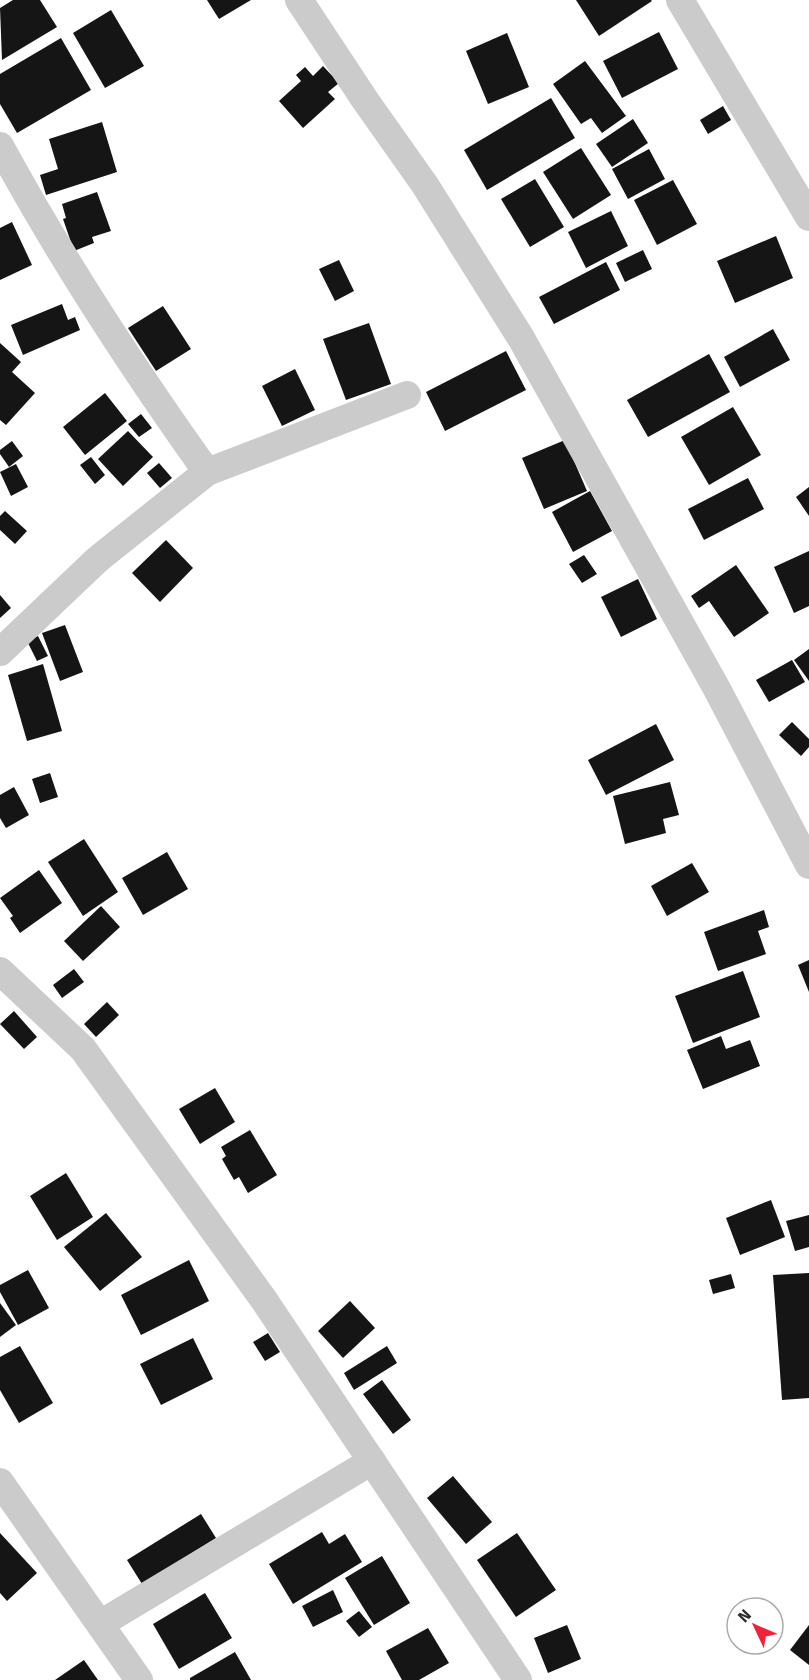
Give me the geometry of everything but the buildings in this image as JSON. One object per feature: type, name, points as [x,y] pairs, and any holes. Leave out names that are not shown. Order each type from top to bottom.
[{"type":"street","points":[[299,0],[425,185],[520,338],[717,689],[809,865]]},
{"type":"street","points":[[680,0],[809,218]]},
{"type":"street","points":[[0,146],[76,279],[140,377],[207,472]]},
{"type":"street","points":[[0,652],[98,560],[207,472],[407,395]]},
{"type":"street","points":[[0,971],[83,1049],[264,1300],[518,1680]]},
{"type":"street","points":[[100,1624],[372,1461]]},
{"type":"street","points":[[0,1482],[140,1680]]}]
